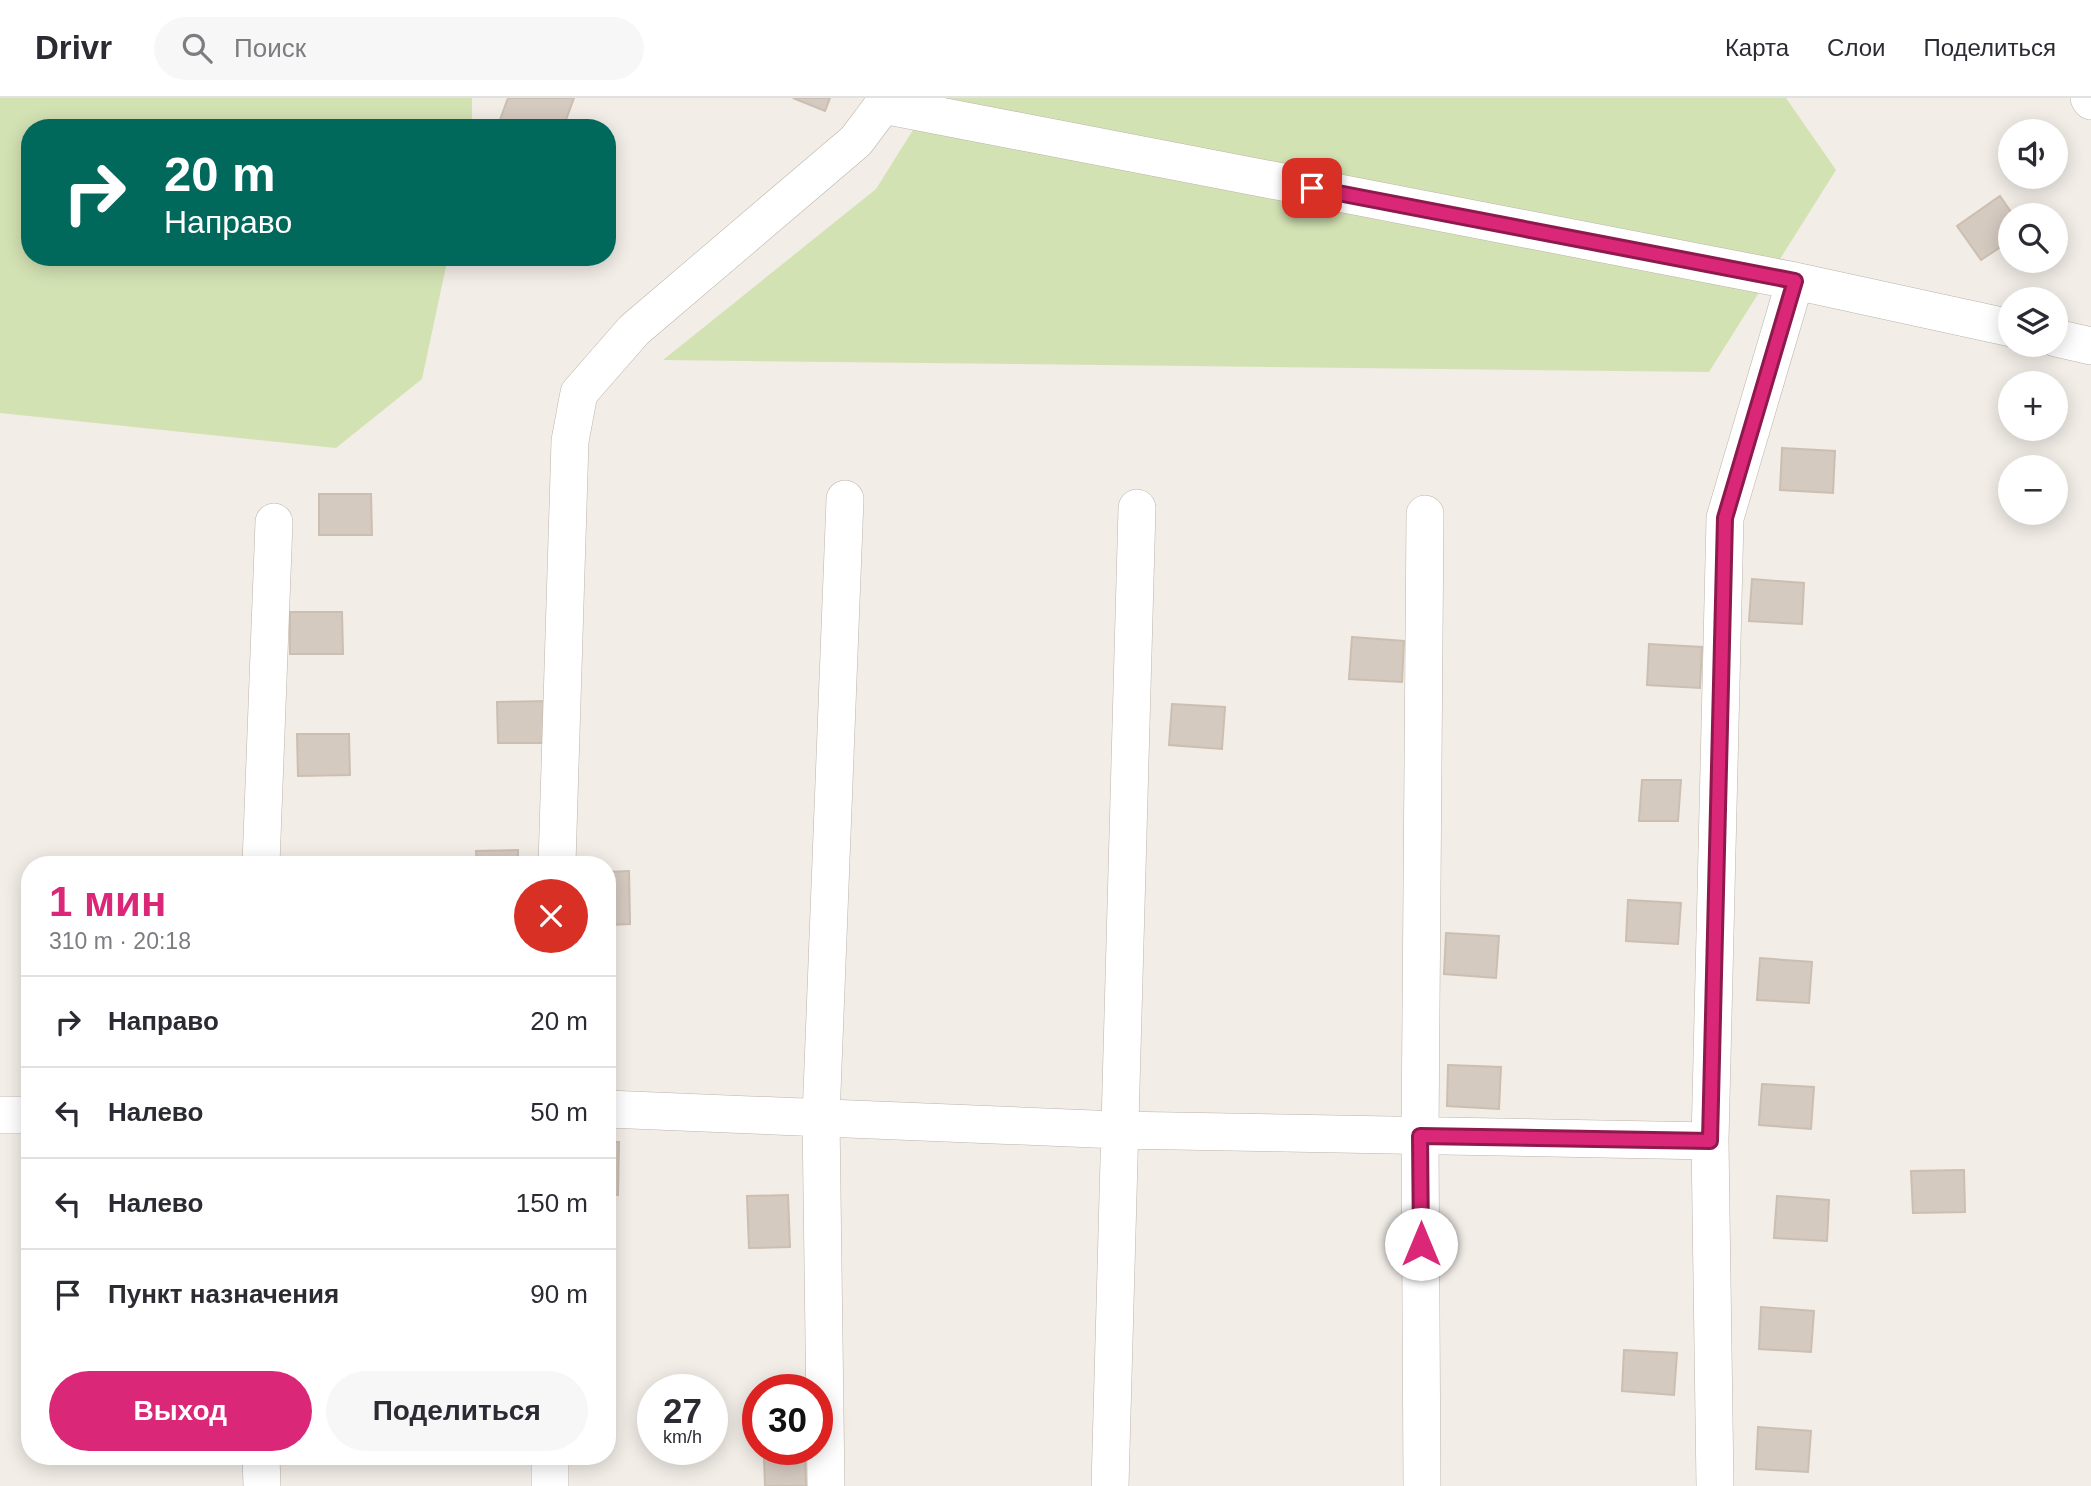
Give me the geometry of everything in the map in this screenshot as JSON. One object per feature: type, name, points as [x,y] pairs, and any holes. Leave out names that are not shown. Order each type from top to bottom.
[{"type":"street","points":[[557,856],[570,441],[579,393],[634,330],[856,141],[885,101],[1795,281],[1998,325]]},
{"type":"street","points":[[1715,1486],[1710,1141],[1725,518],[1795,281]]},
{"type":"street","points":[[2068,341],[2091,346]]},
{"type":"street","points":[[826,1486],[821,1118],[845,499]]},
{"type":"street","points":[[1110,1486],[1137,509]]},
{"type":"street","points":[[1422,1486],[1420,1136],[1425,514]]},
{"type":"street","points":[[261,856],[274,522]]},
{"type":"street","points":[[616,1109],[1118,1130],[1710,1141]]},
{"type":"street","points":[[0,1115],[21,1115]]},
{"type":"street","points":[[261,1465],[262,1486]]},
{"type":"street","points":[[550,1465],[550,1486]]},
{"type":"green space","points":[[0,98],[472,98],[472,119],[21,119],[21,266],[446,266],[422,379],[336,448],[0,413]]},
{"type":"green space","points":[[933,98],[1786,98],[1836,170],[1709,372],[663,360],[876,189]]},
{"type":"building","points":[[508,98],[574,98],[566,119],[500,119]]},
{"type":"building","points":[[793,98],[830,98],[825,111]]},
{"type":"building","points":[[2000,196],[2005,203],[1998,203],[1998,249],[1981,260],[1957,226]]},
{"type":"building","points":[[1782,448],[1835,451],[1833,493],[1780,490]]},
{"type":"building","points":[[319,494],[371,494],[372,535],[319,535]]},
{"type":"building","points":[[1752,579],[1804,583],[1802,624],[1749,621]]},
{"type":"building","points":[[290,612],[342,612],[343,654],[290,654]]},
{"type":"building","points":[[1352,637],[1404,641],[1402,682],[1349,679]]},
{"type":"building","points":[[1649,644],[1702,647],[1700,688],[1647,685]]},
{"type":"building","points":[[550,701],[550,743],[498,743],[497,702]]},
{"type":"building","points":[[1172,704],[1225,707],[1222,749],[1169,745]]},
{"type":"building","points":[[297,734],[349,734],[350,775],[298,776]]},
{"type":"building","points":[[1642,780],[1681,780],[1678,821],[1639,821]]},
{"type":"building","points":[[518,850],[518,856],[476,856],[476,851]]},
{"type":"building","points":[[629,871],[630,924],[616,925],[616,872]]},
{"type":"building","points":[[1628,900],[1681,903],[1678,944],[1626,941]]},
{"type":"building","points":[[1446,933],[1499,936],[1496,978],[1444,974]]},
{"type":"building","points":[[1760,958],[1812,962],[1809,1003],[1757,1000]]},
{"type":"building","points":[[1448,1065],[1501,1067],[1499,1109],[1447,1106]]},
{"type":"building","points":[[1762,1084],[1814,1087],[1811,1129],[1759,1125]]},
{"type":"building","points":[[616,1142],[619,1142],[616,1195]]},
{"type":"building","points":[[1964,1170],[1965,1212],[1913,1213],[1911,1171]]},
{"type":"building","points":[[788,1195],[790,1247],[749,1248],[747,1196]]},
{"type":"building","points":[[1777,1196],[1829,1200],[1827,1241],[1774,1238]]},
{"type":"building","points":[[1761,1307],[1814,1311],[1811,1352],[1759,1349]]},
{"type":"building","points":[[1624,1350],[1677,1353],[1674,1395],[1622,1391]]},
{"type":"building","points":[[1758,1427],[1811,1431],[1808,1472],[1756,1469]]},
{"type":"building","points":[[764,1465],[805,1465],[806,1486],[765,1486]]},
{"type":"route","points":[[1312,188],[1795,281],[1725,518],[1710,1141],[1420,1136],[1421,1244]]}]
